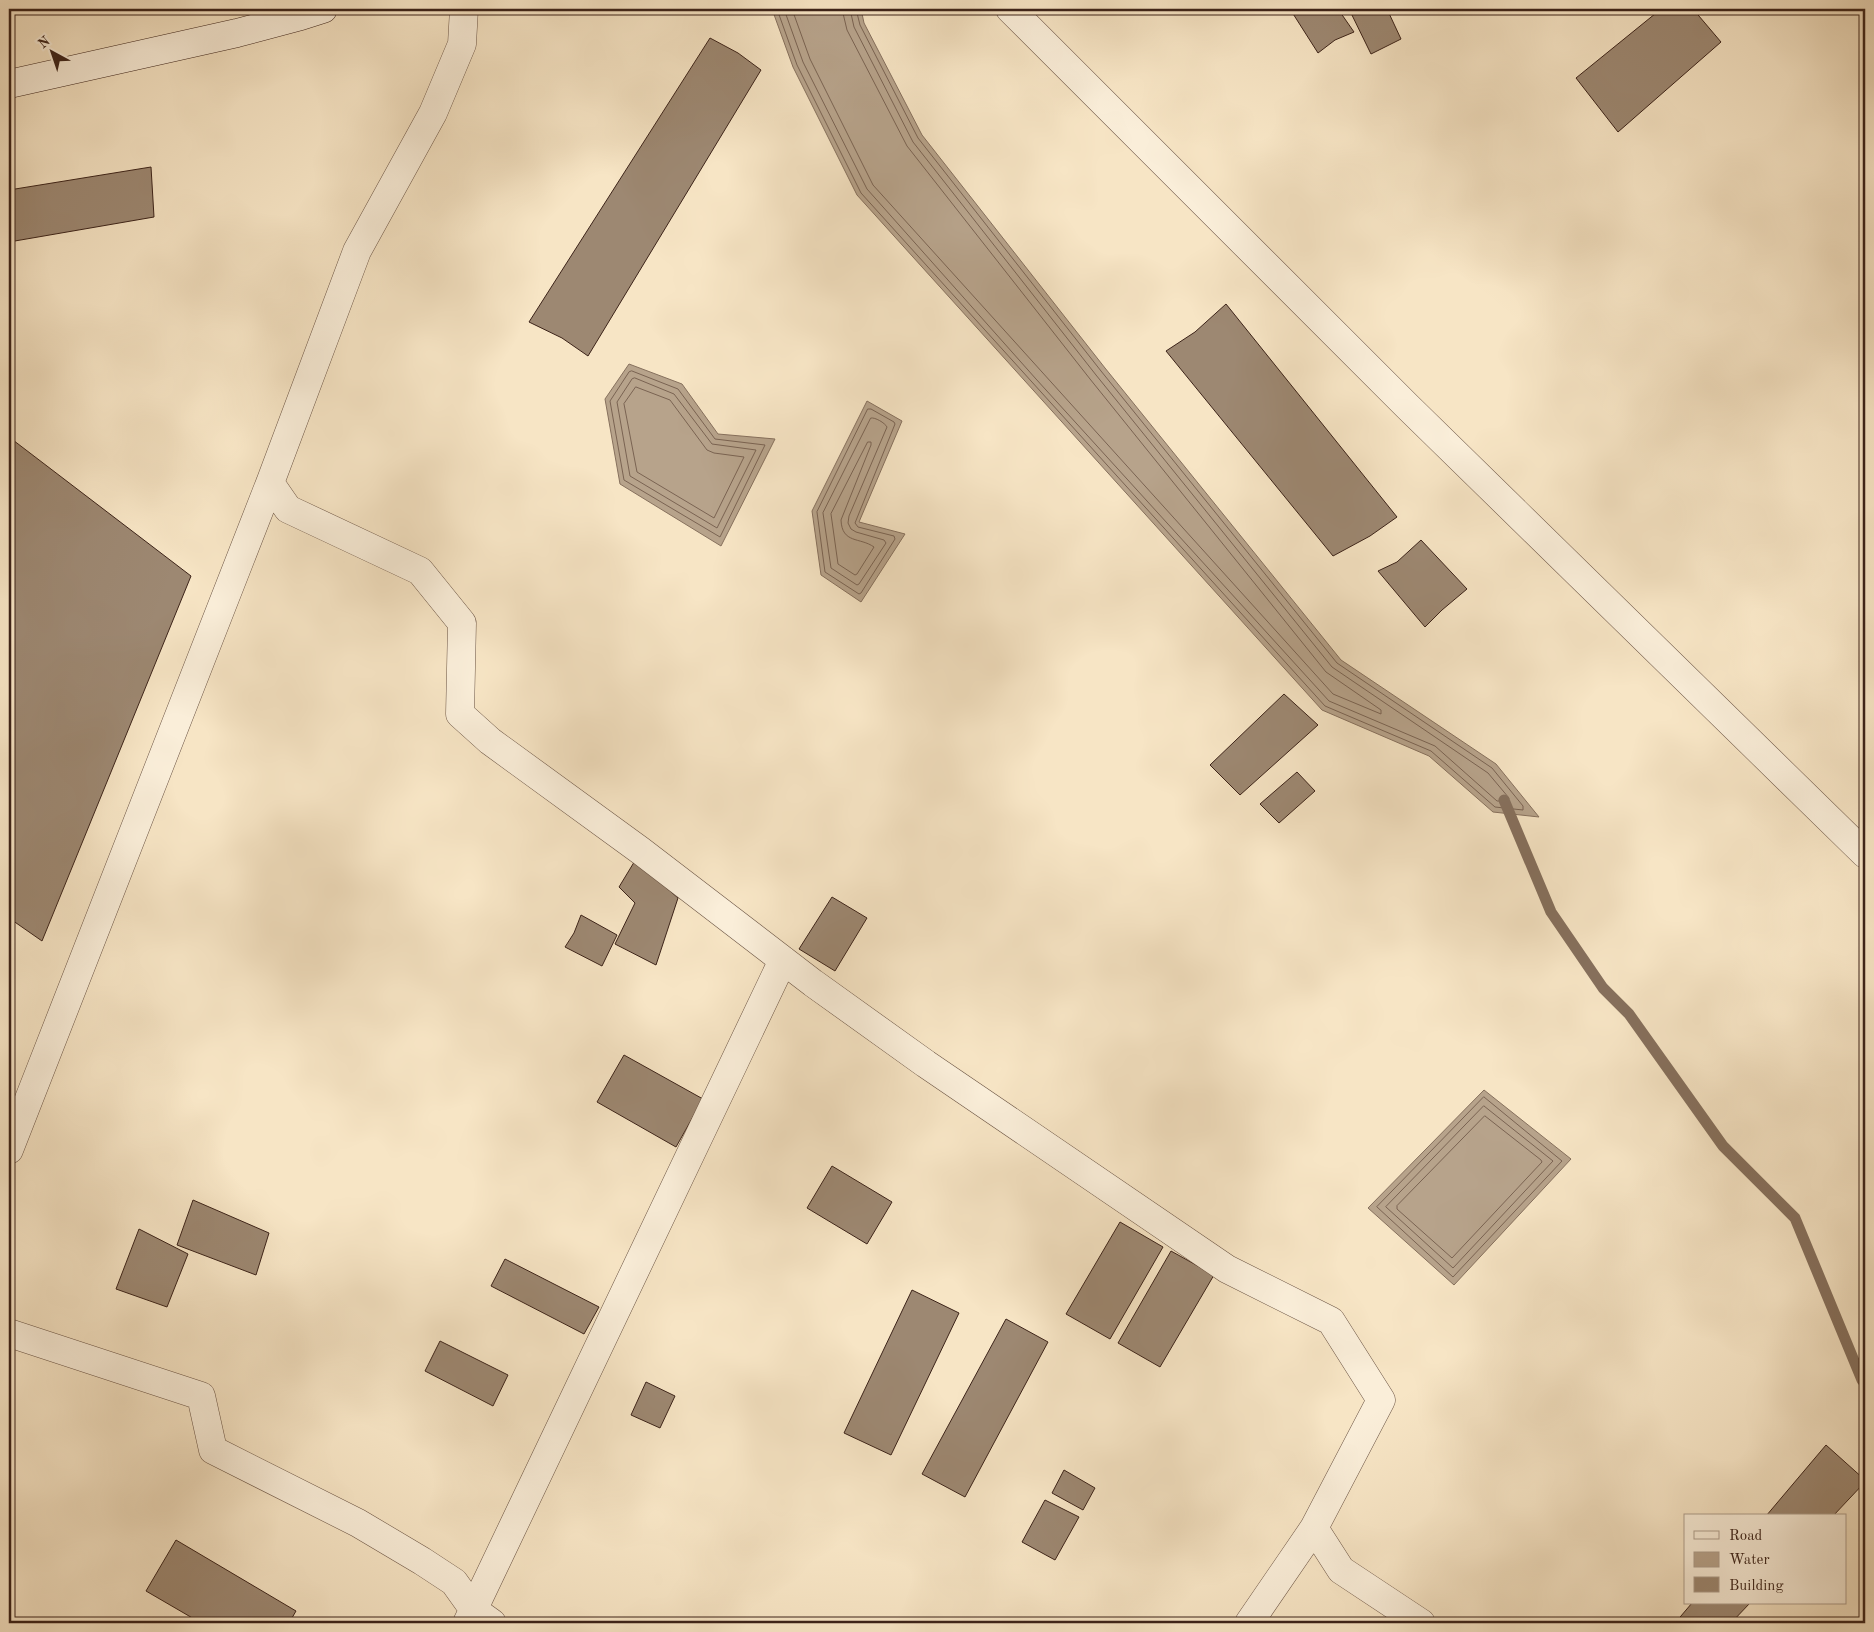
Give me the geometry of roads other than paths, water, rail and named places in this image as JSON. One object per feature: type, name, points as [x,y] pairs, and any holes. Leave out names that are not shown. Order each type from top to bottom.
[{"type":"street","points":[[9,84],[237,33],[323,9]]},
{"type":"street","points":[[9,1150],[270,483],[357,251],[433,112],[462,44],[464,9]]},
{"type":"street","points":[[1010,9],[1414,413],[1865,854]]},
{"type":"street","points":[[270,483],[288,509],[420,571],[462,623],[460,714],[490,740],[641,851],[783,960],[926,1064],[1227,1269],[1331,1320],[1381,1400],[1314,1528],[1249,1623]]},
{"type":"street","points":[[478,1619],[783,960]]},
{"type":"street","points":[[9,1333],[201,1396],[214,1450],[358,1523],[422,1561],[454,1582],[478,1619]]},
{"type":"street","points":[[1314,1528],[1341,1570],[1421,1623]]},
{"type":"water","points":[[772,9],[861,9],[864,23],[922,135],[1105,368],[1341,660],[1496,764],[1539,817],[1493,812],[1429,756],[1322,710],[857,195],[793,67]]},
{"type":"water","points":[[629,364],[682,384],[718,434],[775,439],[721,546],[620,484],[605,399]]},
{"type":"water","points":[[867,401],[902,421],[859,522],[905,534],[861,602],[821,575],[812,511]]},
{"type":"water","points":[[1484,1090],[1571,1159],[1454,1285],[1368,1208]]},
{"type":"waterway","points":[[1504,800],[1551,912],[1603,988],[1629,1014],[1723,1146],[1795,1218],[1862,1380],[1865,1383]]}]
